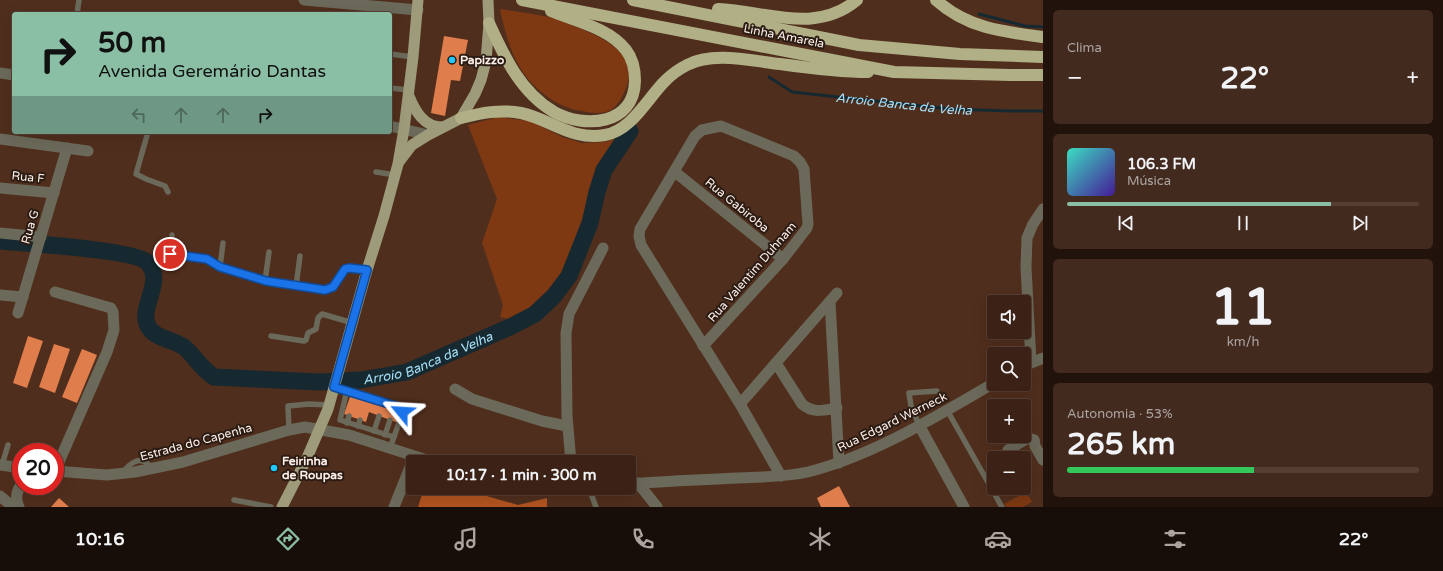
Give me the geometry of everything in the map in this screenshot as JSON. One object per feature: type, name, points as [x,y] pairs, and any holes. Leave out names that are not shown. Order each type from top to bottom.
[{"type":"highway","points":[[489,23],[506,61],[514,73],[525,87],[553,111],[577,120],[596,122],[607,120],[618,115],[632,98],[635,85],[635,73],[632,60],[626,50],[601,31],[523,0]]},
{"type":"highway","name":"Linha Amarela","points":[[523,0],[894,72],[1011,76],[1043,74]]},
{"type":"highway","name":"Linha Amarela","points":[[633,0],[859,45],[960,54],[1043,57]]},
{"type":"highway","points":[[679,8],[725,10],[800,20],[829,16],[846,9],[857,0]]},
{"type":"highway","points":[[936,0],[969,22],[1003,32],[1043,37]]},
{"type":"highway","points":[[461,118],[491,111],[506,111],[522,113],[562,130],[580,135],[606,135],[624,126],[634,118],[666,81],[676,72],[692,63],[708,59],[727,58],[845,72],[894,72]]},
{"type":"main road","points":[[396,170],[412,145],[442,127],[461,118],[481,80],[486,61],[489,23],[488,0]]},
{"type":"main road","points":[[282,507],[304,464],[329,404],[384,216],[396,170],[404,129],[418,5]]},
{"type":"main road","points":[[409,92],[413,106],[428,124],[435,127],[442,127]]},
{"type":"street","points":[[304,0],[418,5]]},
{"type":"street","points":[[0,73],[12,76]]},
{"type":"street","points":[[392,126],[428,135]]},
{"type":"street","name":"Rua Valentim Duhnam","points":[[703,346],[783,259],[807,228],[808,224],[804,169],[800,162],[794,156],[721,126],[702,130],[695,136],[640,229],[639,236],[641,245],[703,346],[740,404],[781,476]]},
{"type":"street","points":[[0,138],[88,151]]},
{"type":"street","name":"Rua G","points":[[18,313],[67,148]]},
{"type":"street","name":"Rua Gabiroba","points":[[675,172],[783,259]]},
{"type":"street","name":"Rua F","points":[[0,188],[54,193]]},
{"type":"street","points":[[1028,347],[1027,238],[1033,224],[1043,209]]},
{"type":"street","points":[[0,233],[41,237]]},
{"type":"street","points":[[570,455],[567,426],[566,333],[569,314],[603,248]]},
{"type":"street","points":[[55,292],[111,308],[113,312],[114,330],[107,352],[64,451]]},
{"type":"street","points":[[0,295],[23,297]]},
{"type":"street","points":[[740,404],[833,297],[839,463]]},
{"type":"street","points":[[1031,363],[1043,358]]},
{"type":"street","points":[[776,363],[802,404],[808,409],[814,411],[837,408]]},
{"type":"street","name":"Rua Edgard Werneck","points":[[636,483],[781,476],[806,472],[839,463],[874,448],[919,425],[987,387]]},
{"type":"street","points":[[455,389],[472,399],[542,421],[567,426]]},
{"type":"street","points":[[919,425],[964,507]]},
{"type":"street","name":"Estrada do Capenha","points":[[64,473],[107,475],[122,474],[183,462],[305,426],[319,429]]},
{"type":"street","points":[[319,429],[349,434],[409,455]]},
{"type":"street","points":[[1034,440],[1043,433]]},
{"type":"street","points":[[1008,450],[1028,438],[1034,440]]},
{"type":"street","points":[[1034,440],[1035,446],[1043,460]]},
{"type":"street","points":[[1,465],[12,467]]},
{"type":"street","points":[[394,507],[406,477]]},
{"type":"street","points":[[636,486],[657,507]]},
{"type":"street","points":[[16,495],[19,507]]},
{"type":"street","points":[[0,496],[13,507]]},
{"type":"lane","points":[[77,12],[79,0]]},
{"type":"lane","points":[[392,54],[413,57]]},
{"type":"lane","points":[[392,88],[409,92]]},
{"type":"lane","points":[[147,134],[136,174],[165,186],[168,192]]},
{"type":"lane","points":[[376,172],[396,170]]},
{"type":"lane","points":[[172,235],[170,254],[207,259],[220,267],[266,281],[325,290],[333,287],[345,269],[367,270]]},
{"type":"lane","points":[[220,267],[223,243]]},
{"type":"lane","points":[[266,281],[269,252]]},
{"type":"lane","points":[[296,286],[300,256]]},
{"type":"lane","points":[[271,336],[304,341],[306,340],[308,333],[316,329],[318,318],[322,314],[353,323]]},
{"type":"lane","points":[[334,386],[384,404],[402,408],[402,412]]},
{"type":"lane","points":[[347,390],[340,420],[394,437]]},
{"type":"lane","points":[[919,425],[911,406],[909,393],[937,390]]},
{"type":"lane","points":[[289,430],[288,406],[329,404]]},
{"type":"lane","points":[[947,410],[1002,507]]},
{"type":"lane","points":[[346,423],[349,416]]},
{"type":"lane","points":[[374,431],[379,416]]},
{"type":"lane","points":[[358,426],[360,420]]},
{"type":"lane","points":[[385,435],[390,420]]},
{"type":"lane","points":[[390,448],[399,423]]},
{"type":"lane","points":[[1,465],[8,445]]},
{"type":"lane","points":[[592,495],[596,507]]},
{"type":"lane","points":[[234,500],[272,507]]},
{"type":"shaded area","points":[[500,9],[557,19],[595,35],[613,46],[626,61],[628,70],[627,85],[618,104],[608,111],[597,113],[573,109],[547,97],[526,77],[521,69],[511,48]]},
{"type":"shaded area","points":[[499,117],[530,121],[562,137],[582,143],[605,142],[621,137],[565,283],[523,322],[500,317],[503,305],[482,243],[497,199],[468,125]]},
{"type":"shaded area","points":[[422,495],[483,495],[518,505],[547,498],[547,507],[418,507]]},
{"type":"shaded area","points":[[1020,495],[1028,495],[1032,502],[1023,507],[1006,507],[1004,504]]},
{"type":"building","name":"Papizzo","points":[[444,36],[468,40],[460,81],[451,80],[445,116],[431,113]]},
{"type":"building","points":[[28,336],[43,341],[27,388],[13,383]]},
{"type":"building","points":[[54,344],[70,349],[55,393],[39,387]]},
{"type":"building","points":[[82,349],[97,355],[77,403],[62,397]]},
{"type":"building","points":[[351,394],[405,412],[401,424],[369,412],[366,422],[344,414]]},
{"type":"building","points":[[839,486],[850,507],[821,507],[817,498]]},
{"type":"building","points":[[59,498],[69,507],[51,507]]},
{"type":"waterway","points":[[979,14],[1025,26],[1043,27]]},
{"type":"waterway","name":"Arroio Banca da Velha","points":[[769,77],[792,92],[950,109],[1043,111]]},
{"type":"waterway","name":"Arroio Banca da Velha","points":[[0,241],[53,245],[101,251],[122,254],[147,262],[152,269],[154,277],[146,311],[148,326],[155,334],[184,347],[205,370],[214,377],[320,382],[361,380],[407,372],[510,327],[535,314],[554,296],[569,276],[590,223],[604,170],[630,131]]},
{"type":"place","name":"Papizzo","points":[[452,60]]},
{"type":"place","name":"Feirinha de Roupas","points":[[274,468]]},
{"type":"route","points":[[170,254],[207,259],[220,267],[266,281],[325,290],[333,287],[345,269],[353,268],[367,270],[334,387],[402,408],[402,412]]}]
